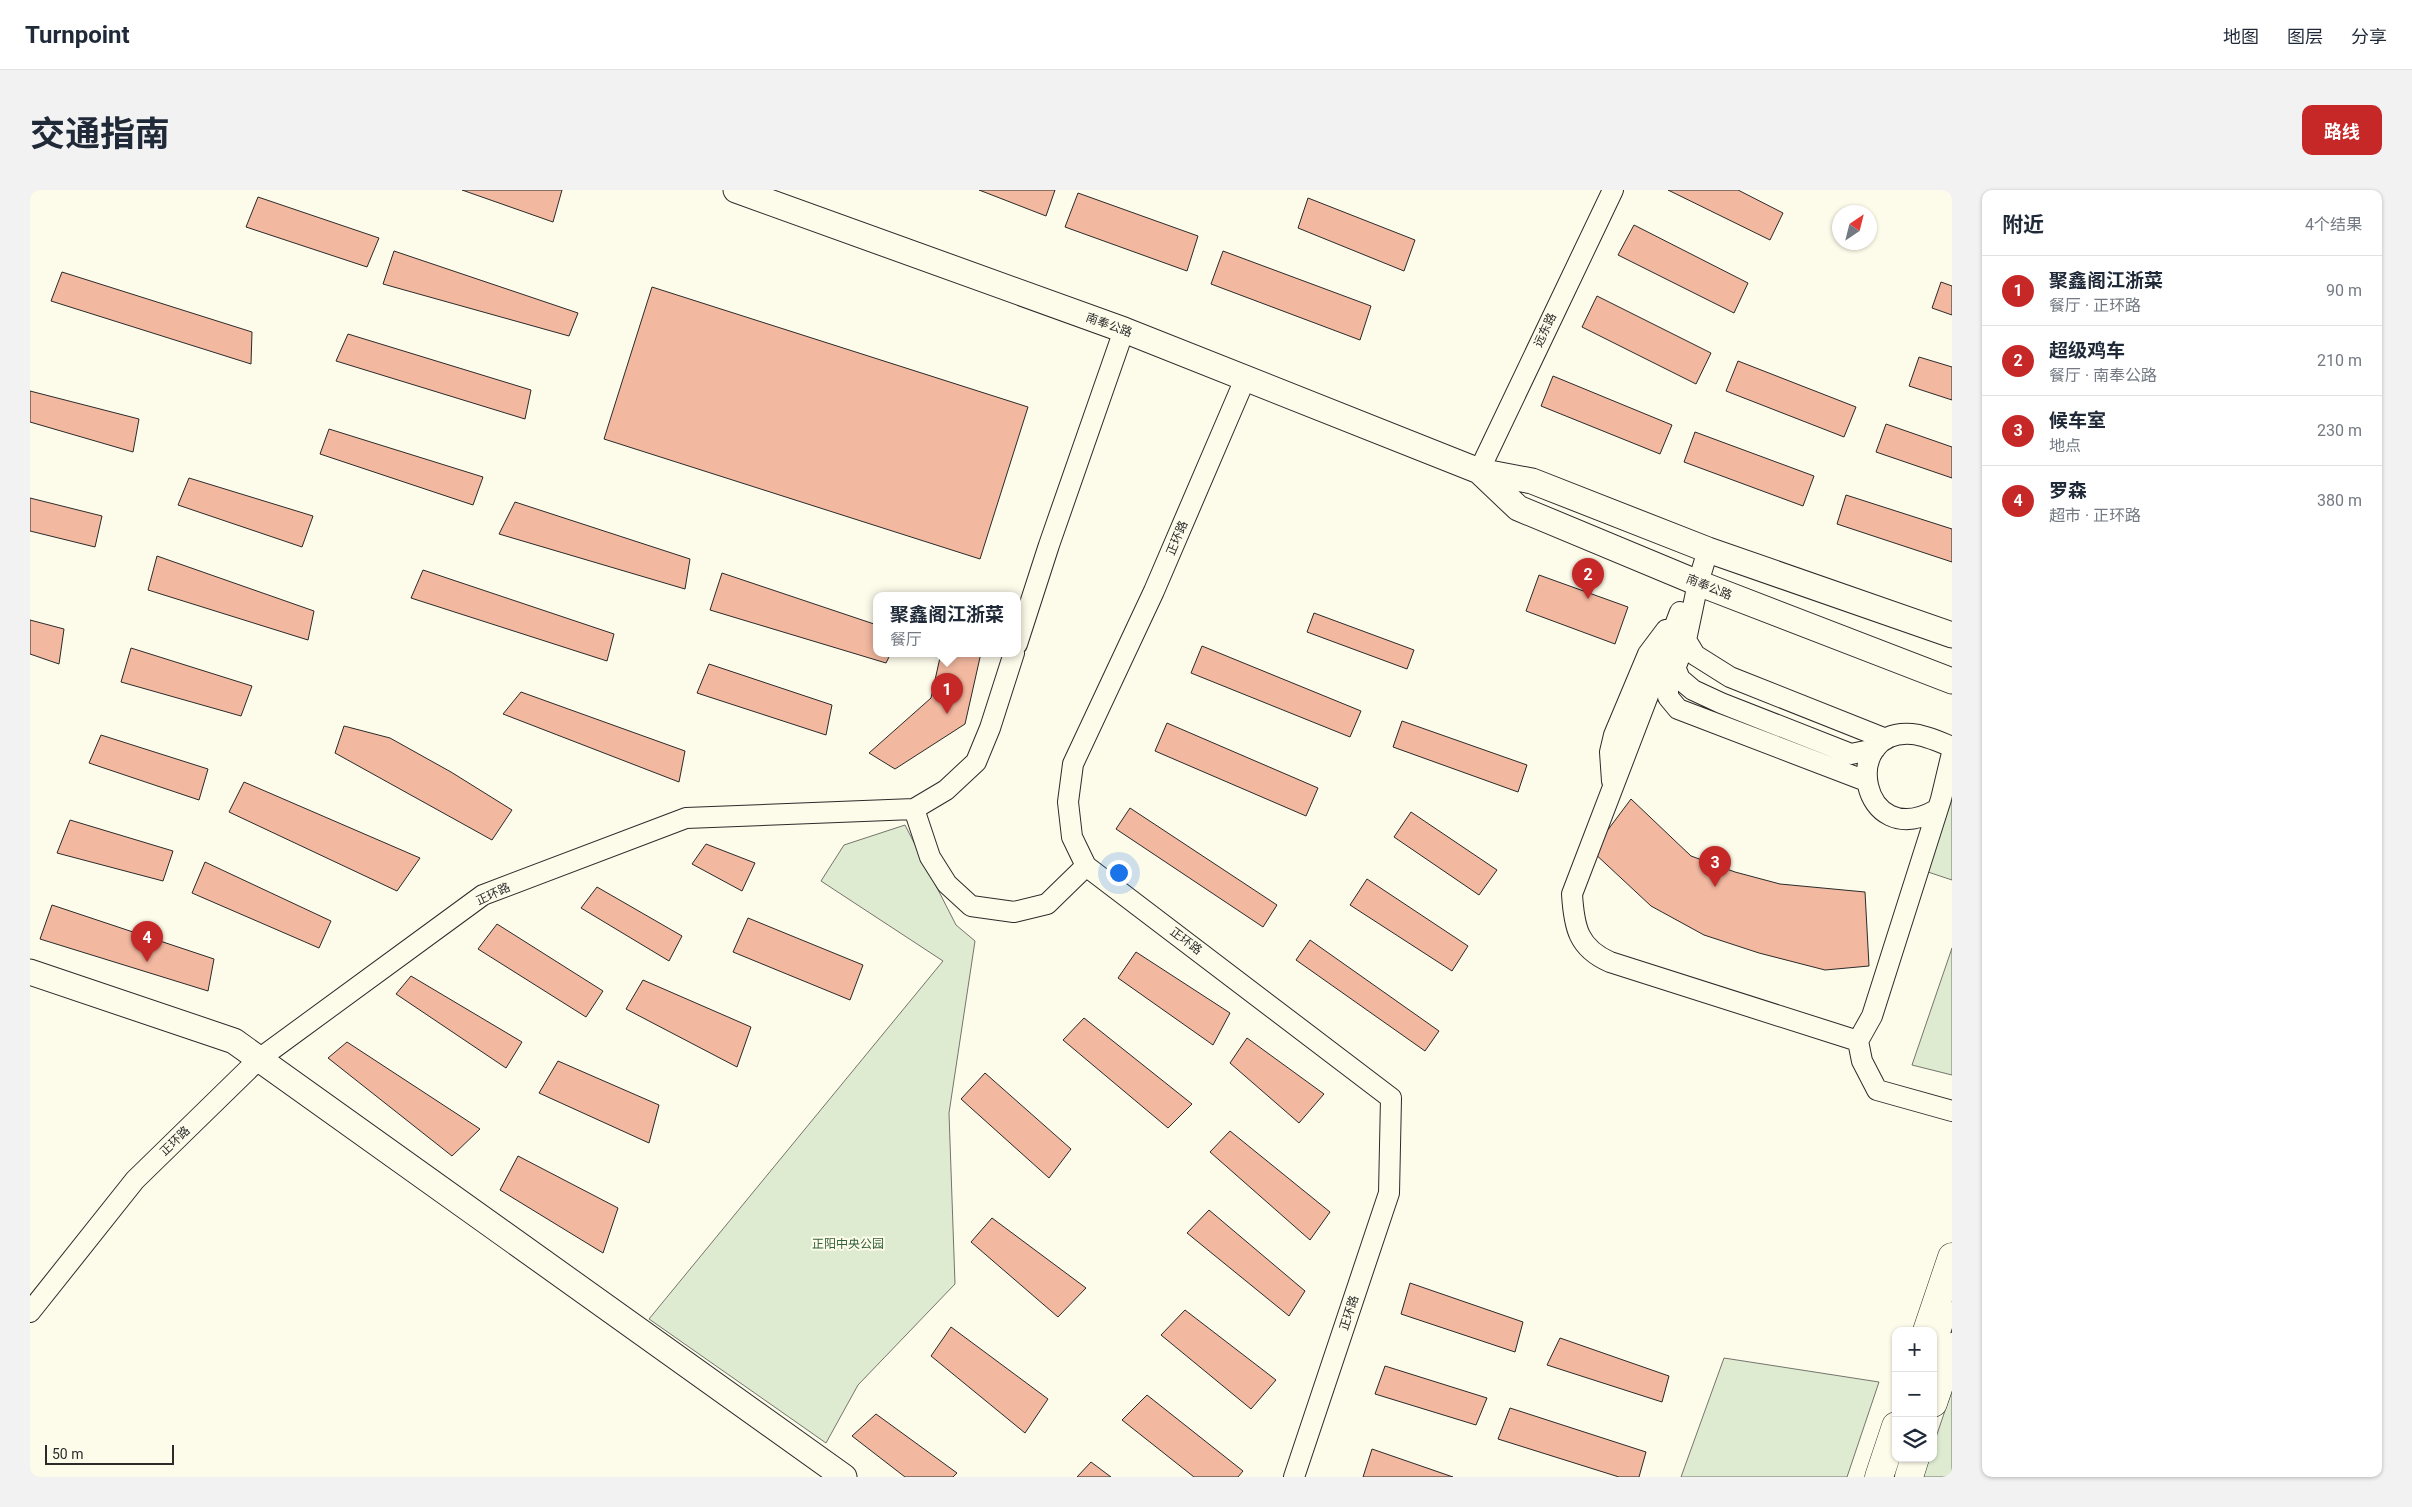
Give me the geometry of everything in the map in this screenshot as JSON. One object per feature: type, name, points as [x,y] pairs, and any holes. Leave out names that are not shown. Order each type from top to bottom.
[{"type":"highway","points":[[1928,1327],[1952,1256]]},
{"type":"highway","points":[[1937,1391],[1952,1347]]},
{"type":"highway","points":[[1879,1477],[1892,1438]]},
{"type":"highway","points":[[1909,1477],[1914,1462]]},
{"type":"main road","name":"南奉公路","points":[[736,190],[1124,330],[1479,471],[1532,481],[1708,550],[1952,635]]},
{"type":"main road","name":"南奉公路","points":[[1479,471],[1518,508],[1698,583],[1952,681]]},
{"type":"main road","points":[[30,972],[234,1041],[844,1477]]},
{"type":"street","name":"远东路","points":[[1479,471],[1613,190]]},
{"type":"street","points":[[1021,632],[1049,544],[1124,330]]},
{"type":"street","name":"正环路","points":[[1245,379],[1154,591],[1073,764],[1068,802],[1072,837],[1086,866],[1391,1098],[1389,1193],[1294,1477]]},
{"type":"street","points":[[1708,550],[1698,583],[1686,640],[1668,687],[1668,697],[1678,709],[1866,781]]},
{"type":"street","points":[[1698,583],[1680,612],[1572,894],[1574,920],[1585,947],[1600,958],[1631,970],[1858,1041]]},
{"type":"street","points":[[1686,640],[1695,655],[1730,677],[1881,744]]},
{"type":"street","name":"正环路","points":[[30,1312],[135,1180],[259,1059],[483,895],[686,818],[914,809],[946,790],[976,762],[990,728],[1013,657]]},
{"type":"street","points":[[1675,667],[1680,679],[1693,690],[1721,704],[1851,754],[1881,744],[1899,734],[1913,734],[1952,747]]},
{"type":"street","points":[[1881,744],[1868,760],[1866,781],[1873,800],[1882,810],[1895,817],[1916,818],[1936,810]]},
{"type":"street","points":[[1952,753],[1946,782],[1872,1016],[1858,1041],[1862,1061],[1877,1090],[1952,1111]]},
{"type":"street","points":[[914,809],[930,857],[947,884],[971,906],[1014,912],[1047,904],[1086,866]]},
{"type":"street","points":[[1937,1342],[1952,1297]]},
{"type":"street","points":[[1893,1477],[1898,1462]]},
{"type":"green space","points":[[1952,791],[1952,880],[1925,871]]},
{"type":"green space","name":"正阳中央公园","points":[[905,825],[956,925],[975,941],[949,1113],[955,1284],[858,1385],[826,1443],[649,1319],[943,961],[821,881],[844,845]]},
{"type":"green space","points":[[1952,948],[1952,1075],[1912,1065]]},
{"type":"green space","points":[[1724,1358],[1879,1382],[1847,1477],[1681,1477]]},
{"type":"green space","points":[[1952,1390],[1952,1477],[1923,1477],[1928,1462],[1937,1462],[1937,1434]]},
{"type":"building","points":[[462,190],[562,190],[553,222]]},
{"type":"building","points":[[979,190],[1055,190],[1046,216]]},
{"type":"building","points":[[1668,190],[1738,190],[1783,213],[1770,240]]},
{"type":"building","points":[[1078,193],[1198,236],[1187,271],[1065,227]]},
{"type":"building","points":[[258,197],[379,238],[367,267],[246,227]]},
{"type":"building","points":[[1308,198],[1415,240],[1404,271],[1298,228]]},
{"type":"building","points":[[1634,225],[1748,283],[1734,313],[1618,255]]},
{"type":"building","points":[[394,251],[578,313],[569,336],[383,284]]},
{"type":"building","points":[[1223,251],[1371,306],[1360,340],[1211,284]]},
{"type":"building","points":[[62,272],[252,332],[251,364],[51,301]]},
{"type":"building","points":[[1941,282],[1952,286],[1952,315],[1932,308]]},
{"type":"building","points":[[652,287],[1028,407],[980,559],[604,439]]},
{"type":"building","points":[[1597,296],[1711,353],[1696,384],[1582,327]]},
{"type":"building","points":[[348,334],[531,390],[525,419],[336,361]]},
{"type":"building","points":[[1919,357],[1952,367],[1952,400],[1909,386]]},
{"type":"building","points":[[1738,361],[1856,407],[1844,437],[1726,391]]},
{"type":"building","points":[[1553,376],[1672,425],[1660,454],[1541,406]]},
{"type":"building","points":[[30,391],[139,419],[133,452],[30,422]]},
{"type":"building","points":[[1886,424],[1952,447],[1952,478],[1876,452]]},
{"type":"building","points":[[329,429],[483,477],[473,505],[320,454]]},
{"type":"building","points":[[1695,432],[1814,476],[1803,506],[1684,462]]},
{"type":"building","points":[[189,478],[313,516],[302,547],[178,505]]},
{"type":"building","points":[[1846,495],[1952,529],[1952,562],[1837,524]]},
{"type":"building","points":[[30,498],[102,516],[95,547],[30,531]]},
{"type":"building","points":[[515,502],[690,559],[685,589],[499,534]]},
{"type":"building","points":[[157,556],[314,611],[308,640],[148,590]]},
{"type":"building","points":[[423,570],[614,634],[607,661],[411,598]]},
{"type":"building","points":[[722,573],[873,624],[873,657],[889,657],[886,663],[710,610]]},
{"type":"building","points":[[1539,575],[1628,607],[1615,644],[1526,611]]},
{"type":"building","points":[[1314,613],[1414,650],[1407,669],[1307,632]]},
{"type":"building","points":[[30,620],[64,629],[59,664],[30,654]]},
{"type":"building","points":[[1202,646],[1361,711],[1350,737],[1191,673]]},
{"type":"building","points":[[131,648],[252,686],[241,716],[121,682]]},
{"type":"building","points":[[940,657],[980,657],[965,724],[895,769],[869,753],[931,698]]},
{"type":"building","points":[[709,664],[832,705],[826,735],[697,693]]},
{"type":"building","points":[[521,692],[685,751],[679,782],[503,714]]},
{"type":"building","points":[[1402,721],[1527,765],[1518,792],[1393,747]]},
{"type":"building","points":[[1167,723],[1318,788],[1306,816],[1155,751]]},
{"type":"building","points":[[344,726],[390,738],[451,772],[512,810],[492,840],[335,753]]},
{"type":"building","points":[[101,735],[208,769],[199,800],[89,763]]},
{"type":"building","points":[[244,782],[420,858],[397,891],[229,812]]},
{"type":"building","points":[[1631,799],[1691,856],[1735,872],[1780,884],[1865,892],[1869,966],[1825,970],[1759,953],[1704,935],[1651,906],[1592,851]]},
{"type":"building","points":[[1130,808],[1277,905],[1263,927],[1116,829]]},
{"type":"building","points":[[1411,812],[1497,870],[1479,895],[1394,837]]},
{"type":"building","points":[[70,820],[173,851],[163,881],[57,853]]},
{"type":"building","points":[[706,844],[755,863],[742,891],[692,864]]},
{"type":"building","points":[[205,862],[331,921],[319,948],[192,893]]},
{"type":"building","points":[[1367,879],[1468,946],[1452,971],[1350,905]]},
{"type":"building","points":[[597,887],[682,936],[669,961],[581,908]]},
{"type":"building","points":[[52,905],[214,959],[208,991],[40,939]]},
{"type":"building","points":[[748,918],[863,965],[850,1000],[733,952]]},
{"type":"building","points":[[497,924],[603,991],[586,1017],[478,949]]},
{"type":"building","points":[[1310,940],[1439,1031],[1425,1051],[1296,960]]},
{"type":"building","points":[[1136,952],[1230,1013],[1213,1045],[1118,978]]},
{"type":"building","points":[[411,976],[522,1042],[506,1068],[396,994]]},
{"type":"building","points":[[643,980],[751,1027],[737,1067],[626,1009]]},
{"type":"building","points":[[1084,1018],[1192,1104],[1168,1128],[1063,1040]]},
{"type":"building","points":[[1247,1038],[1324,1094],[1299,1123],[1230,1063]]},
{"type":"building","points":[[347,1042],[480,1129],[452,1156],[328,1058]]},
{"type":"building","points":[[558,1061],[659,1105],[649,1143],[539,1093]]},
{"type":"building","points":[[985,1073],[1071,1149],[1049,1178],[961,1099]]},
{"type":"building","points":[[1230,1131],[1330,1212],[1310,1240],[1210,1152]]},
{"type":"building","points":[[518,1156],[618,1208],[603,1253],[500,1190]]},
{"type":"building","points":[[1209,1210],[1305,1291],[1289,1316],[1187,1233]]},
{"type":"building","points":[[992,1218],[1086,1288],[1058,1317],[971,1242]]},
{"type":"building","points":[[1410,1283],[1523,1322],[1515,1352],[1401,1314]]},
{"type":"building","points":[[1185,1310],[1276,1380],[1251,1409],[1161,1335]]},
{"type":"building","points":[[951,1327],[1048,1399],[1025,1433],[931,1356]]},
{"type":"building","points":[[1560,1338],[1669,1376],[1662,1402],[1547,1365]]},
{"type":"building","points":[[1385,1366],[1487,1398],[1476,1425],[1375,1394]]},
{"type":"building","points":[[1147,1395],[1243,1471],[1238,1477],[1194,1477],[1122,1420]]},
{"type":"building","points":[[1510,1408],[1646,1452],[1639,1477],[1619,1477],[1498,1439]]},
{"type":"building","points":[[876,1414],[957,1473],[953,1477],[905,1477],[852,1436]]},
{"type":"building","points":[[1372,1449],[1453,1477],[1363,1477]]},
{"type":"building","points":[[1091,1462],[1111,1477],[1077,1477]]},
{"type":"place","name":"超级鸡车","points":[[1588,599]]},
{"type":"place","name":"聚鑫阁江浙菜","points":[[947,714]]},
{"type":"place","name":"候车室","points":[[1715,887]]},
{"type":"place","name":"罗森","points":[[147,962]]}]
